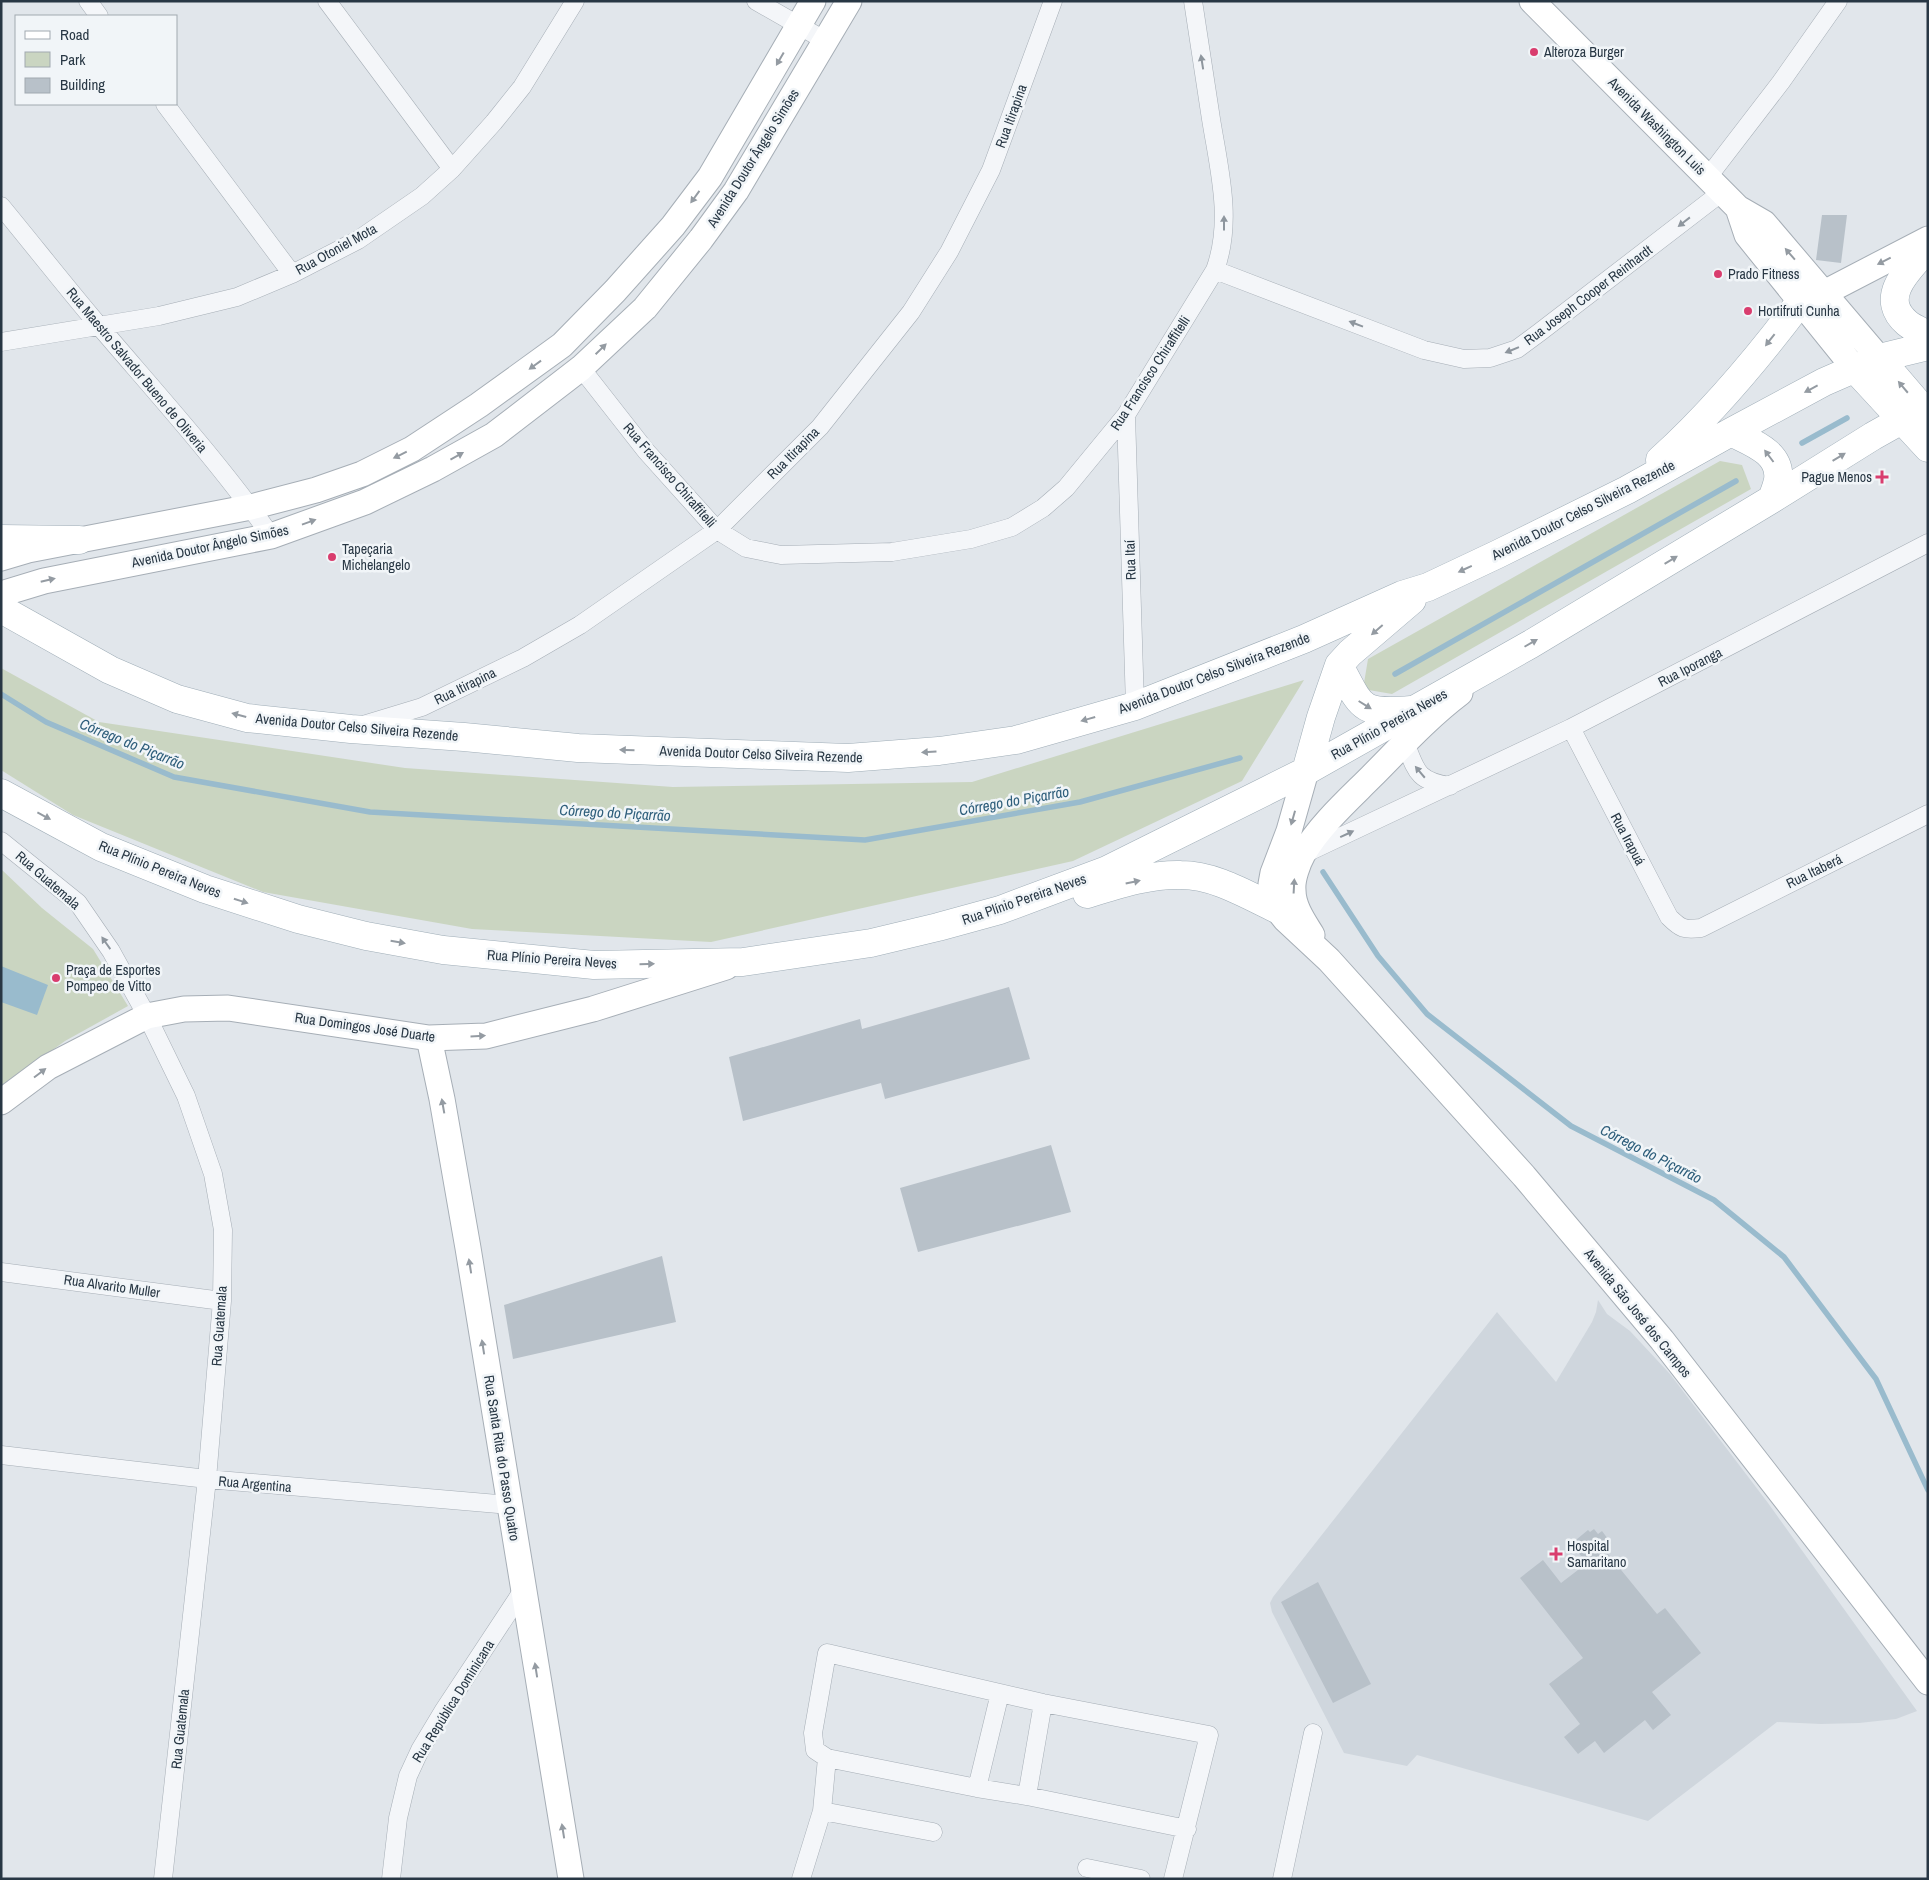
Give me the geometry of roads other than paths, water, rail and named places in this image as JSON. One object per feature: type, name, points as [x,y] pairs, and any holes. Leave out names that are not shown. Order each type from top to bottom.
[{"type":"main road","name":"Avenida Doutor Ângelo Simões","points":[[1,558],[28,550],[251,507],[316,490],[362,474],[412,449],[479,405],[562,345],[615,292],[673,226],[710,177],[813,1]]},
{"type":"main road","name":"Avenida Doutor Ângelo Simões","points":[[1,594],[62,577],[271,536],[365,502],[433,470],[494,435],[581,368],[645,308],[701,239],[736,190],[849,1]]},
{"type":"main road","name":"Avenida Washington Luis","points":[[1532,1],[1723,192],[1747,235],[1812,297],[1867,363],[1920,413],[1928,448]]},
{"type":"main road","points":[[1627,490],[1705,417],[1812,297],[1928,239]]},
{"type":"main road","points":[[1928,248],[1900,282],[1895,292],[1894,301],[1899,314],[1908,324],[1928,335]]},
{"type":"main road","name":"Avenida Doutor Celso Silveira Rezende","points":[[1,609],[110,670],[177,699],[247,718],[351,729],[578,748],[848,758],[939,752],[1016,740],[1135,706],[1304,639],[1402,595],[1428,587],[1627,490],[1824,382],[1867,363],[1928,346]]},
{"type":"main road","name":"Rua Plínio Pereira Neves","points":[[1,793],[101,847],[205,889],[298,919],[366,936],[443,950],[594,965],[743,962],[870,943],[1000,910],[1107,870],[1306,771],[1504,659],[1874,436],[1920,413]]},
{"type":"main road","points":[[1731,432],[1769,453],[1776,466],[1778,479],[1772,499]]},
{"type":"main road","points":[[1,539],[79,540]]},
{"type":"main road","points":[[1306,771],[1339,665],[1428,587]]},
{"type":"main road","name":"Avenida São José dos Campos","points":[[1329,960],[1301,918],[1295,902],[1293,890],[1295,877],[1303,854],[1330,820],[1440,708],[1504,659]]},
{"type":"main road","points":[[1339,665],[1357,699],[1364,706],[1380,712],[1415,709]]},
{"type":"main road","name":"Avenida São José dos Campos","points":[[1306,771],[1289,831],[1273,873],[1271,884],[1273,898],[1278,910],[1285,920],[1329,960],[1524,1176],[1662,1340],[1928,1682]]},
{"type":"main road","points":[[1000,910],[1063,900],[1130,882],[1181,875],[1204,878],[1228,886],[1278,910]]},
{"type":"main road","name":"Rua Domingos José Duarte","points":[[1,1102],[48,1067],[147,1016],[184,1010],[228,1008],[429,1038],[486,1036],[593,1009],[743,962]]},
{"type":"main road","name":"Rua Santa Rita do Passo Quatro","points":[[429,1038],[444,1108],[571,1879]]},
{"type":"street","points":[[88,1],[98,15]]},
{"type":"street","points":[[328,1],[452,169]]},
{"type":"street","points":[[756,1],[826,41]]},
{"type":"street","name":"Rua Itirapina","points":[[351,729],[422,707],[523,658],[580,625],[717,530],[820,427],[911,312],[949,252],[991,170],[1053,1]]},
{"type":"street","name":"Rua Francisco Chiraffitelli","points":[[581,368],[646,450],[717,530],[746,548],[781,555],[892,552],[971,539],[1012,527],[1043,508],[1066,488],[1126,415],[1215,270],[1224,235],[1224,213],[1221,178],[1193,1]]},
{"type":"street","name":"Rua Joseph Cooper Reinhardt","points":[[1215,270],[1424,350],[1464,358],[1490,358],[1517,349],[1723,192],[1781,82],[1838,1]]},
{"type":"street","name":"Rua Otoniel Mota","points":[[1,342],[159,316],[237,297],[292,274],[358,240],[422,196],[452,169],[494,122],[522,87],[568,5]]},
{"type":"street","points":[[165,105],[292,274]]},
{"type":"street","name":"Rua Maestro Salvador Bueno de Oliveria","points":[[1,206],[99,326],[171,408],[251,507],[271,536]]},
{"type":"street","name":"Rua Itaí","points":[[1126,415],[1135,706]]},
{"type":"street","name":"Rua Iporanga","points":[[1303,854],[1571,728],[1928,543]]},
{"type":"street","name":"Rua Irapuá","points":[[1571,728],[1669,917],[1678,926],[1688,930],[1700,928]]},
{"type":"street","points":[[1405,742],[1419,774],[1434,784],[1450,786]]},
{"type":"street","name":"Rua Itaberá","points":[[1700,928],[1928,814]]},
{"type":"street","name":"Rua Guatemala","points":[[1,841],[78,903],[111,951],[147,1016],[186,1096],[213,1174],[223,1230],[222,1301],[207,1480],[163,1879]]},
{"type":"street","name":"Rua Alvarito Muller","points":[[1,1272],[222,1301]]},
{"type":"street","name":"Rua Argentina","points":[[1,1455],[207,1480],[510,1505]]},
{"type":"street","name":"Rua República Dominicana","points":[[391,1879],[398,1818],[408,1776],[420,1750],[444,1710],[523,1590]]},
{"type":"street","points":[[1173,1879],[1187,1829],[1209,1735],[1043,1703],[827,1653],[813,1733],[815,1750],[827,1758],[1187,1829]]},
{"type":"street","points":[[977,1788],[1000,1693]]},
{"type":"street","points":[[1027,1796],[1043,1703]]},
{"type":"street","points":[[1282,1879],[1313,1733]]},
{"type":"street","points":[[802,1879],[822,1811],[827,1758]]},
{"type":"street","points":[[822,1811],[933,1832]]},
{"type":"street","points":[[1087,1868],[1141,1879]]},
{"type":"water","points":[[1,966],[48,985],[37,1015],[1,1002]]},
{"type":"waterway","points":[[1802,443],[1847,418]]},
{"type":"waterway","points":[[1395,674],[1736,481]]},
{"type":"waterway","name":"Córrego do Piçarrão","points":[[1,694],[46,722],[174,777],[370,812],[865,840],[1080,802],[1240,758]]},
{"type":"waterway","name":"Córrego do Piçarrão","points":[[1323,872],[1378,956],[1427,1014],[1571,1126],[1714,1200],[1784,1257],[1876,1379],[1928,1490]]},
{"type":"place","name":"Alteroza Burger","points":[[1534,52]]},
{"type":"place","name":"Prado Fitness","points":[[1718,274]]},
{"type":"place","name":"Hortifruti Cunha","points":[[1748,311]]},
{"type":"place","name":"Pague Menos","points":[[1882,477]]},
{"type":"place","name":"Tapeçaria Michelangelo","points":[[332,557]]},
{"type":"place","name":"Praça de Esportes Pompeo de Vitto","points":[[56,978]]},
{"type":"place","name":"Hospital Samaritano","points":[[1556,1554]]}]
